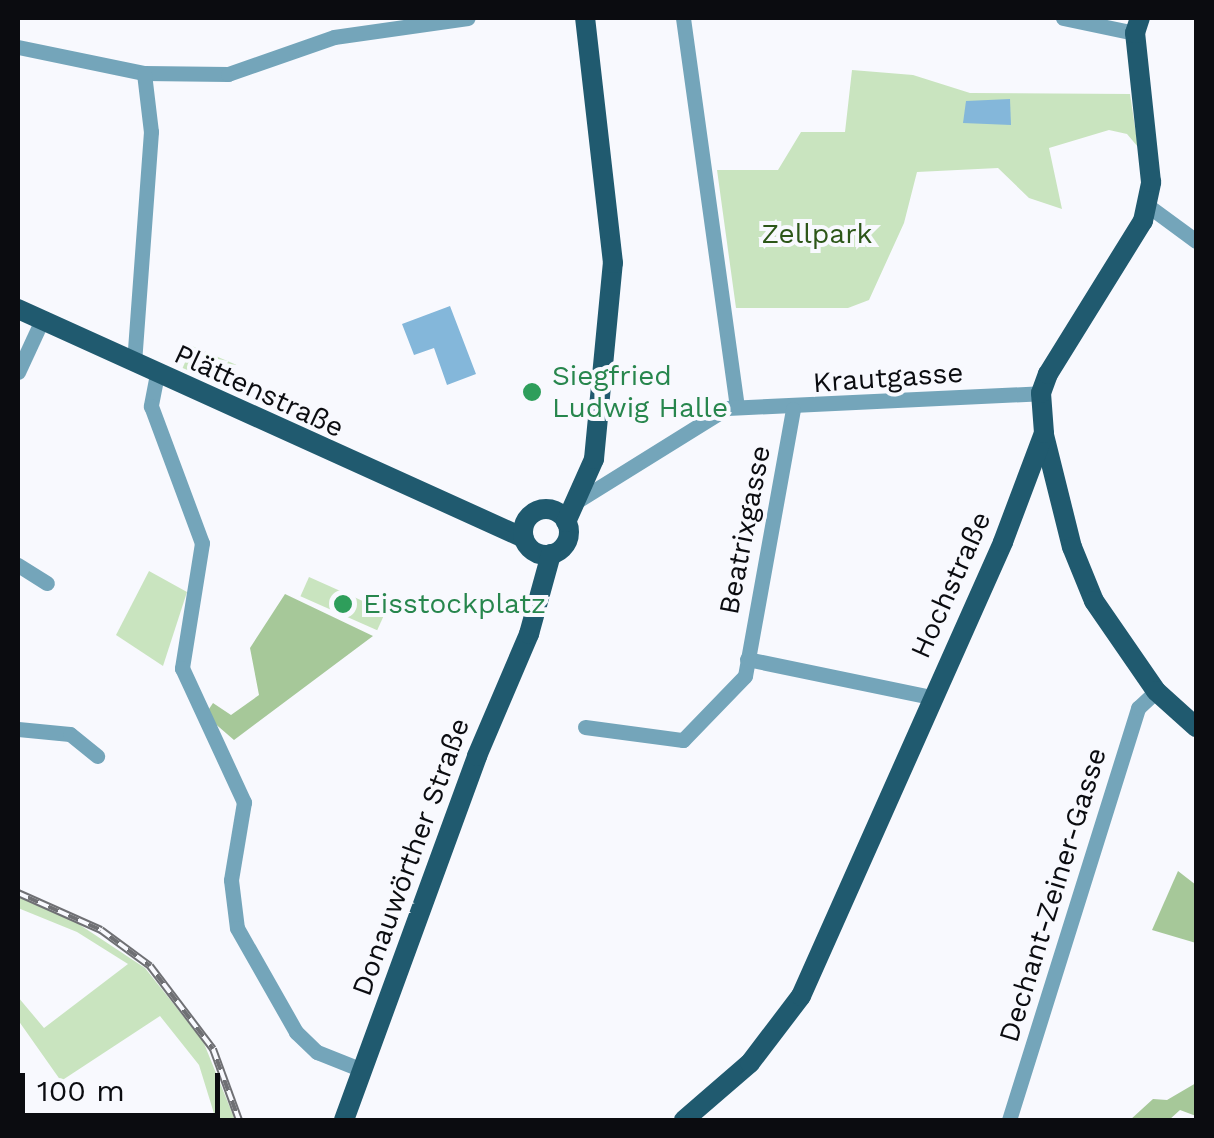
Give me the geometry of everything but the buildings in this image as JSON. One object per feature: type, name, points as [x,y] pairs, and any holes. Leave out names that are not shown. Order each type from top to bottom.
[{"type":"main road","points":[[561,516],[579,500],[594,459],[613,264],[585,18]]},
{"type":"main road","name":"Hochstraße","points":[[684,1120],[750,1063],[801,996],[930,697],[996,559],[1044,433],[1042,392],[1071,335],[1132,245],[1151,182],[1137,25]]},
{"type":"main road","name":"Plättenstraße","points":[[18,309],[392,483],[480,516],[535,547]]},
{"type":"main road","points":[[530,516],[535,547],[568,540],[561,516],[598,413]]},
{"type":"main road","points":[[1044,433],[1072,546],[1094,601],[1156,691],[1196,727]]},
{"type":"main road","name":"Plättenstraße","points":[[480,516],[561,516]]},
{"type":"main road","name":"Donauwörther Straße","points":[[344,1120],[534,615],[535,547]]},
{"type":"street","points":[[18,47],[144,73],[228,74],[334,37],[468,18]]},
{"type":"street","name":"Beatrixgasse","points":[[683,18],[737,406]]},
{"type":"street","points":[[1062,18],[1137,25]]},
{"type":"street","points":[[134,363],[150,132],[144,73]]},
{"type":"street","points":[[1147,205],[1196,241]]},
{"type":"street","points":[[18,372],[42,320]]},
{"type":"street","points":[[157,374],[150,406],[202,544],[182,668],[244,802],[231,880],[237,928],[296,1032],[317,1052],[362,1070]]},
{"type":"street","name":"Krautgasse","points":[[737,406],[793,409],[1042,392]]},
{"type":"street","points":[[579,500],[737,406]]},
{"type":"street","name":"Beatrixgasse","points":[[747,660],[793,409]]},
{"type":"street","points":[[18,565],[47,583]]},
{"type":"street","points":[[585,726],[691,737],[745,676],[747,660],[930,697]]},
{"type":"street","name":"Dechant-Zeiner-Gasse","points":[[1009,1120],[1138,708],[1156,691]]},
{"type":"street","points":[[18,729],[70,734],[97,756]]},
{"type":"green space","name":"Zellpark","points":[[852,70],[913,75],[970,93],[1130,94],[1138,147],[1127,134],[1109,130],[1049,148],[1062,209],[1029,198],[998,168],[917,172],[904,223],[869,300],[848,308],[736,308],[717,170],[778,170],[801,132],[845,132]]},
{"type":"green space","points":[[192,346],[236,365],[227,387],[183,368]]},
{"type":"green space","points":[[149,571],[187,592],[163,666],[116,635]]},
{"type":"green space","name":"Eisstockplatz","points":[[309,577],[386,611],[377,630],[300,596]]},
{"type":"green space","points":[[285,594],[373,636],[234,740],[205,715],[213,703],[231,715],[259,695],[250,648]]},
{"type":"green space","points":[[1178,871],[1196,885],[1196,943],[1152,930]]},
{"type":"green space","points":[[18,896],[77,923],[145,968],[203,1041],[235,1120],[216,1120],[199,1065],[160,1016],[61,1081],[18,1020],[18,997],[44,1028],[128,964],[77,932],[18,908]]},
{"type":"green space","points":[[1196,1083],[1196,1116],[1180,1110],[1169,1120],[1130,1120],[1153,1099],[1167,1100]]},
{"type":"water","points":[[1010,99],[1011,125],[963,123],[966,101]]},
{"type":"water","points":[[450,306],[476,374],[447,385],[434,348],[414,355],[402,324]]},
{"type":"railway","points":[[18,893],[101,930],[150,966],[213,1049],[239,1120]]},
{"type":"place","name":"Siegfried Ludwig Halle","points":[[532,392]]},
{"type":"place","name":"Eisstockplatz","points":[[343,604]]}]
